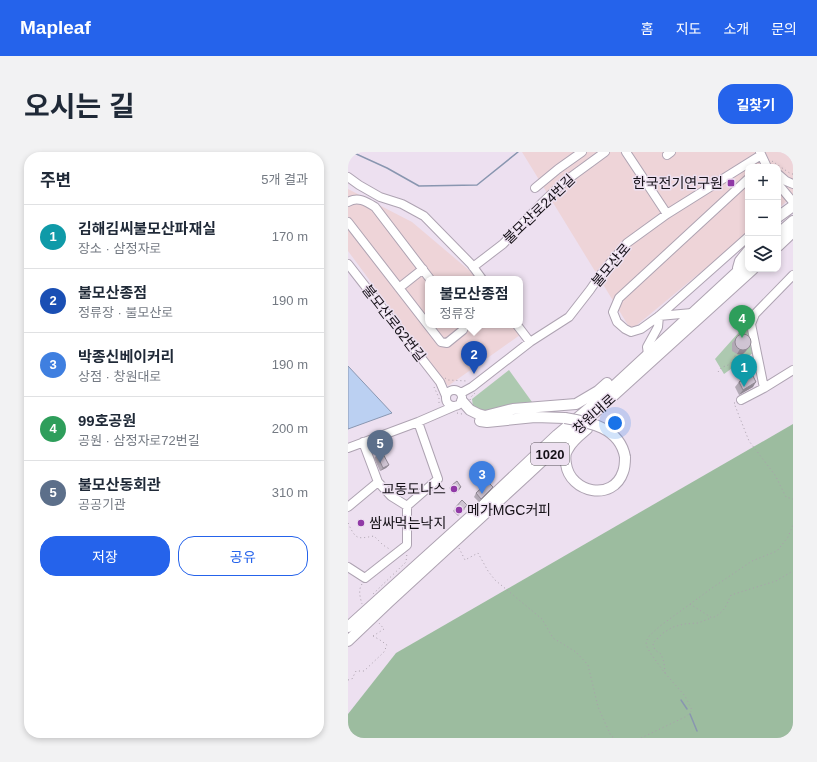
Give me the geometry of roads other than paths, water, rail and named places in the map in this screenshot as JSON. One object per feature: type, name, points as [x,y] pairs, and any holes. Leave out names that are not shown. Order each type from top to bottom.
[{"type":"main road","points":[[781,215],[793,206]]},
{"type":"main road","points":[[781,231],[793,221]]},
{"type":"main road","points":[[781,243],[793,232]]},
{"type":"main road","name":"창원대로","points":[[737,272],[740,261],[745,255]]},
{"type":"main road","name":"창원대로","points":[[348,627],[470,518],[557,435],[601,398],[745,265]]},
{"type":"main road","name":"창원대로","points":[[348,641],[640,371],[750,272]]},
{"type":"main road","points":[[457,399],[470,410],[486,416],[512,409],[576,404],[598,391],[638,356],[646,355]]},
{"type":"main road","points":[[457,399],[464,413],[480,421],[487,422],[535,417],[565,418],[589,423],[603,428],[613,434],[624,449],[625,457],[623,472],[619,480],[613,486],[599,491],[588,490],[576,483],[571,478],[565,460],[566,454],[571,444],[636,382],[640,371]]},
{"type":"street","points":[[535,188],[582,152]]},
{"type":"street","name":"불모산로24번길","points":[[473,267],[503,244],[564,182],[605,152]]},
{"type":"street","points":[[626,152],[667,214]]},
{"type":"street","points":[[763,155],[769,164]]},
{"type":"street","name":"불모산로","points":[[418,422],[457,399],[530,342],[569,317],[601,274],[627,243],[667,214],[763,155]]},
{"type":"street","points":[[348,177],[380,197],[402,204],[424,216],[480,276]]},
{"type":"street","points":[[781,177],[793,184]]},
{"type":"street","points":[[745,182],[619,298],[613,312],[617,322],[631,332],[641,329],[659,316],[745,240]]},
{"type":"street","points":[[781,188],[793,202]]},
{"type":"street","points":[[348,202],[358,198],[375,207],[428,276]]},
{"type":"street","points":[[348,222],[425,321]]},
{"type":"street","name":"불모산로62번길","points":[[348,264],[440,382],[457,399]]},
{"type":"street","points":[[399,288],[423,269]]},
{"type":"street","points":[[764,388],[751,324],[755,314],[793,275]]},
{"type":"street","points":[[659,316],[692,313]]},
{"type":"street","points":[[646,355],[647,347],[658,327],[659,316]]},
{"type":"street","points":[[430,328],[441,342],[447,342],[464,328]]},
{"type":"street","points":[[519,328],[530,342]]},
{"type":"street","points":[[741,400],[793,370]]},
{"type":"street","points":[[348,448],[418,422],[438,479],[407,506],[407,545],[365,578],[348,566]]},
{"type":"street","points":[[362,442],[378,482],[392,496],[407,506]]},
{"type":"street","points":[[348,507],[378,482]]},
{"type":"water","points":[[348,366],[392,413],[348,429]]},
{"type":"waterway","points":[[352,152],[387,168],[419,186],[477,185],[518,152]]},
{"type":"waterway","points":[[681,700],[687,709]]},
{"type":"waterway","points":[[690,714],[697,731]]},
{"type":"place","name":"한국전기연구원","points":[[731,183]]},
{"type":"place","name":"99호공원","points":[[742,338]]},
{"type":"place","name":"불모산종점","points":[[474,374]]},
{"type":"place","name":"김해김씨불모산파재실","points":[[744,387]]},
{"type":"place","name":"불모산동회관","points":[[380,463]]},
{"type":"place","name":"교동도나스","points":[[454,489]]},
{"type":"place","name":"박종신베이커리","points":[[482,494]]},
{"type":"place","name":"메가MGC커피","points":[[459,510]]},
{"type":"place","name":"쌈싸먹는낙지","points":[[361,523]]}]
